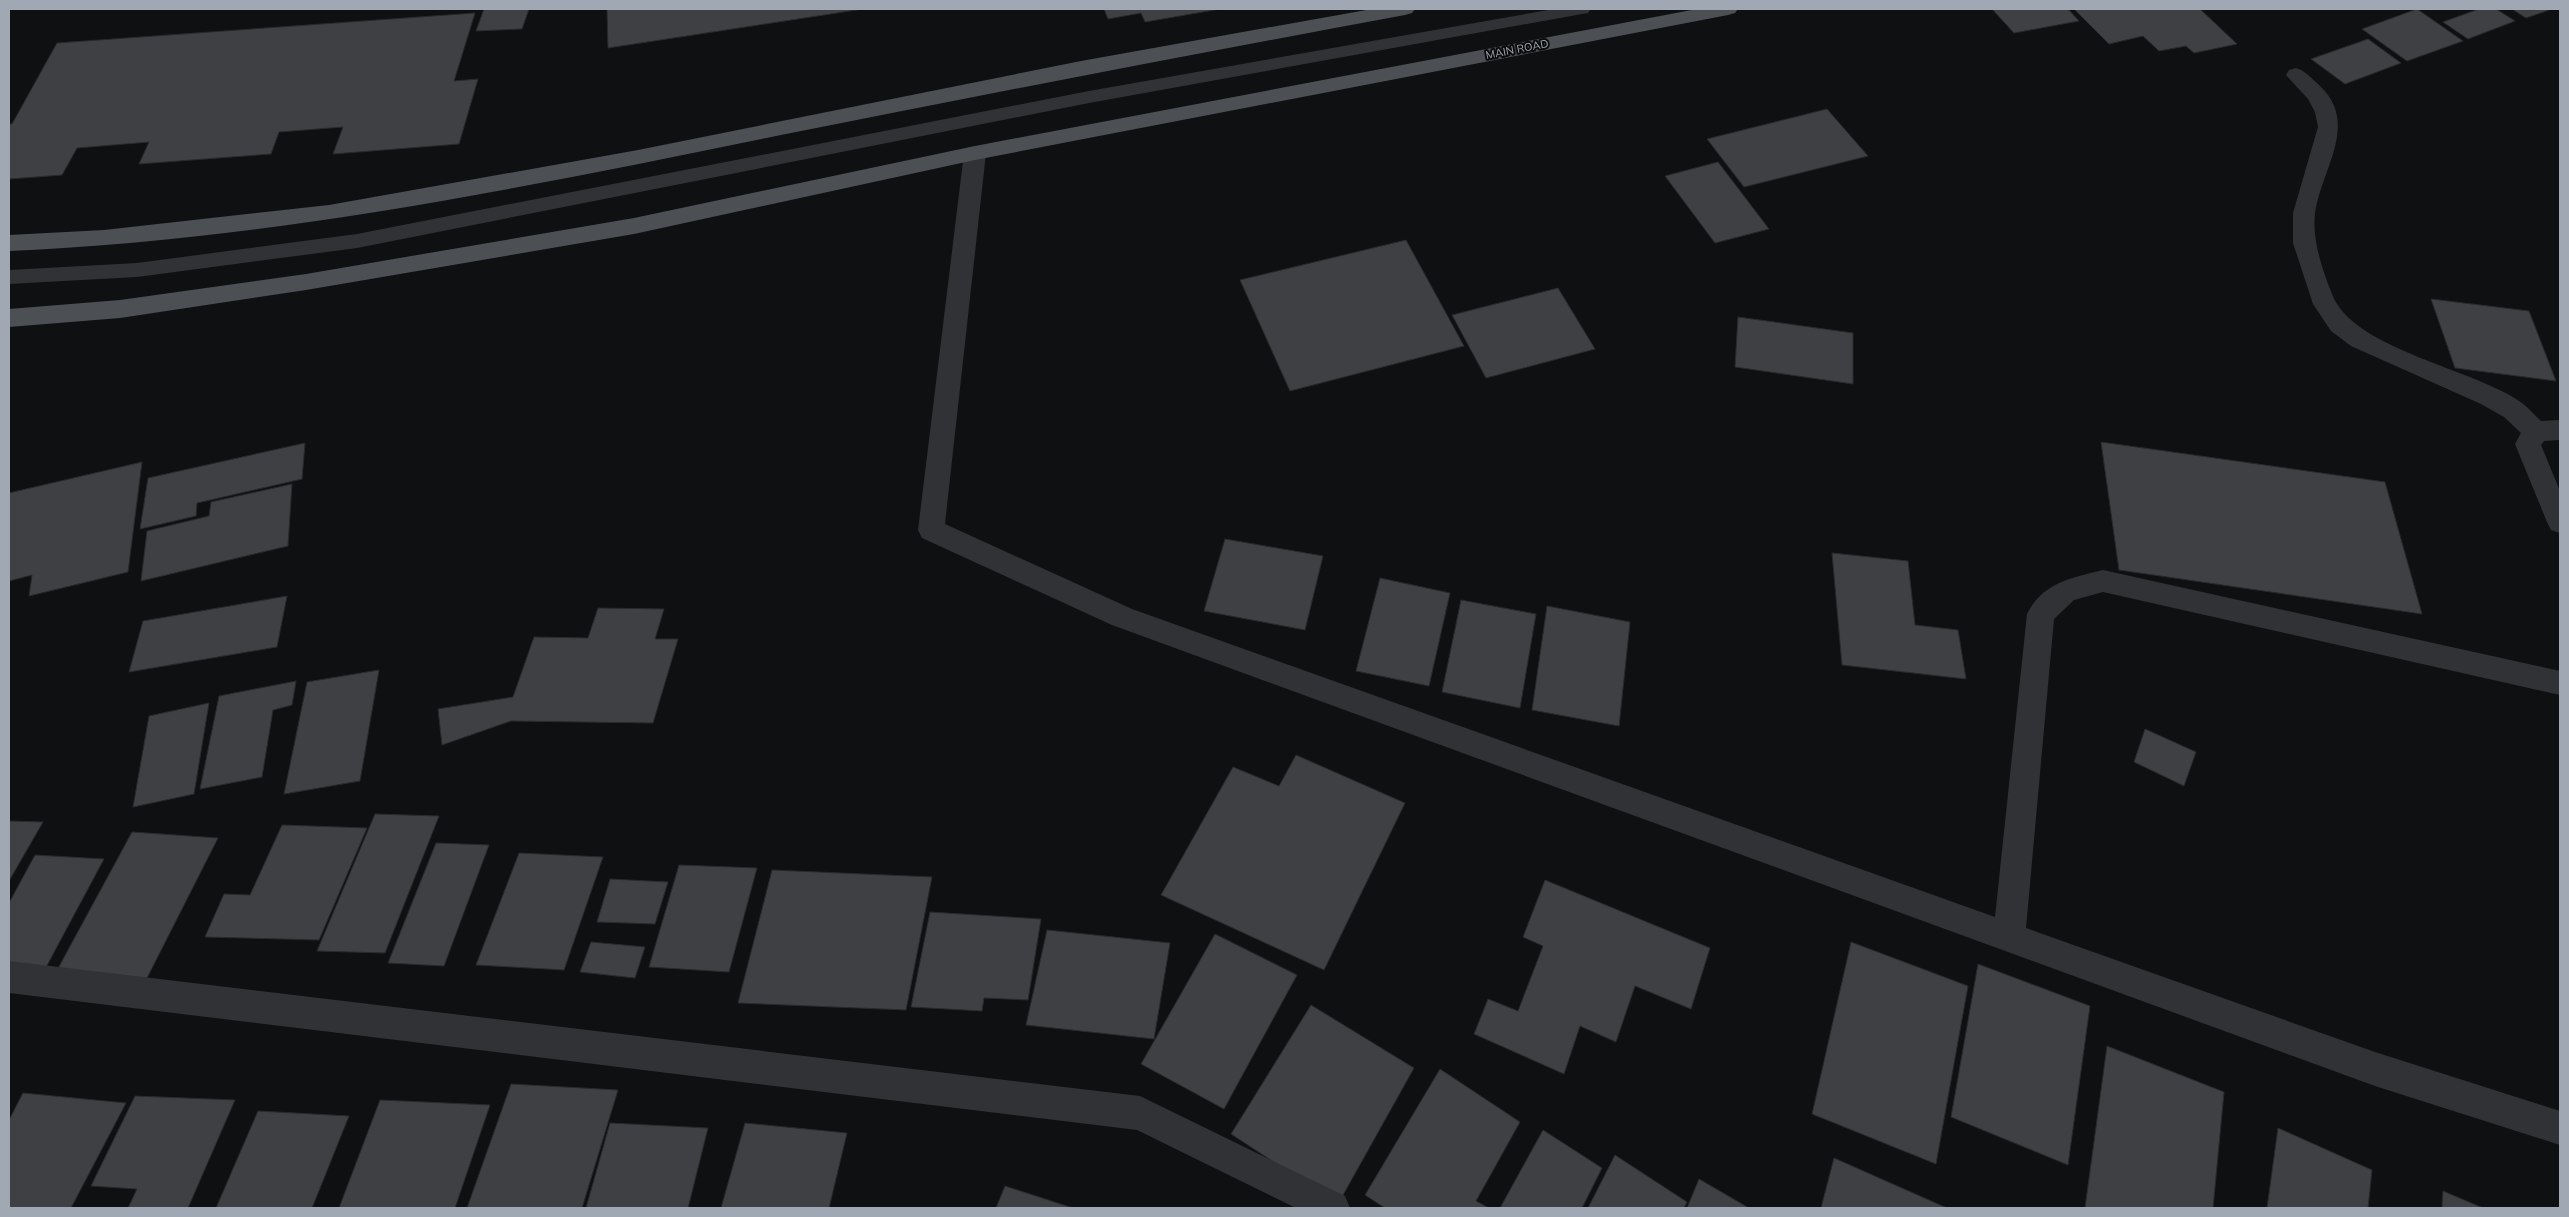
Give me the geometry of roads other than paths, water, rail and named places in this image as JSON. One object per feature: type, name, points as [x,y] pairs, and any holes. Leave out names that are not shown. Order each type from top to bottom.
[{"type":"main road","points":[[9,243],[104,238],[329,213],[638,157],[1081,68],[1405,9]]},
{"type":"main road","name":"MAIN ROAD","points":[[9,318],[120,309],[306,282],[634,226],[975,153],[1728,9]]},
{"type":"street","points":[[2296,75],[2317,95],[2326,112],[2329,127],[2304,213],[2304,243],[2321,298],[2339,325],[2360,340],[2490,397],[2548,431],[2528,444],[2560,522]]},
{"type":"street","points":[[975,153],[931,530],[1122,617],[2375,1069],[2560,1128]]},
{"type":"street","points":[[2009,937],[2041,614],[2065,591],[2103,582],[2560,683]]},
{"type":"street","points":[[9,977],[1140,1113],[1333,1208]]},
{"type":"lane","points":[[9,277],[137,270],[357,241],[1089,97],[1582,9]]}]
